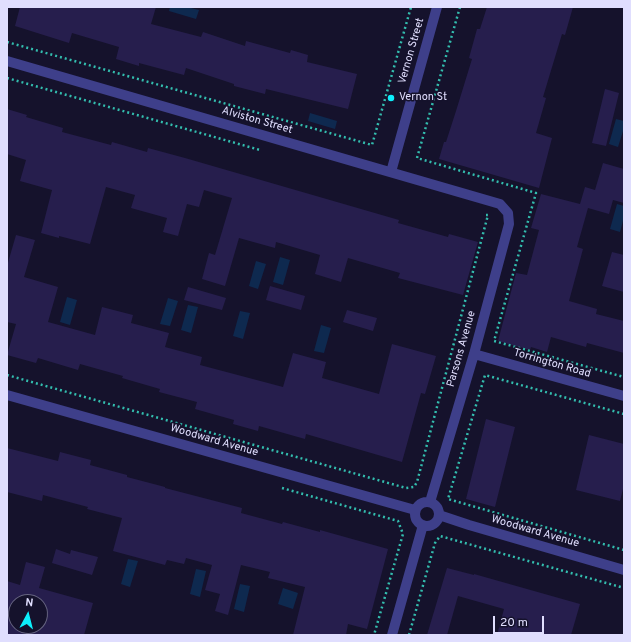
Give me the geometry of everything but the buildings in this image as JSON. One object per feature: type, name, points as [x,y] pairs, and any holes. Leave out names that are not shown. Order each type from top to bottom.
[{"type":"street","name":"Vernon Street","points":[[390,172],[437,7]]},
{"type":"street","name":"Alviston Street","points":[[7,61],[500,204]]},
{"type":"street","name":"Parsons Avenue","points":[[430,502],[474,354],[509,224],[508,213],[500,204]]},
{"type":"street","name":"Torrington Road","points":[[474,354],[624,396]]},
{"type":"street","name":"Woodward Avenue","points":[[7,395],[415,510]]},
{"type":"street","points":[[427,501],[433,503],[438,508],[439,515],[435,523],[428,526],[423,525],[415,518],[415,510],[419,504],[427,501]]},
{"type":"street","name":"Woodward Avenue","points":[[439,515],[624,570]]},
{"type":"street","points":[[392,635],[423,525]]},
{"type":"path","points":[[7,42],[372,146],[411,7]]},
{"type":"path","points":[[7,78],[267,152]]},
{"type":"path","points":[[7,375],[406,488],[414,487],[419,475],[488,215],[480,213]]},
{"type":"path","points":[[624,414],[485,375],[448,499],[624,550]]},
{"type":"path","points":[[282,488],[398,522],[403,534],[374,635]]},
{"type":"path","points":[[409,635],[435,543],[440,536],[624,588]]},
{"type":"water","points":[[170,7],[187,7],[199,10],[196,19],[169,11]]},
{"type":"water","points":[[310,113],[337,121],[335,129],[308,121]]},
{"type":"water","points":[[616,119],[624,121],[624,128],[618,147],[609,144]]},
{"type":"water","points":[[617,204],[624,206],[624,217],[620,232],[610,229]]},
{"type":"water","points":[[280,257],[290,260],[283,285],[273,282]]},
{"type":"water","points":[[256,261],[266,264],[258,289],[249,286]]},
{"type":"water","points":[[67,297],[77,300],[70,325],[60,322]]},
{"type":"water","points":[[168,298],[178,301],[170,326],[160,324]]},
{"type":"water","points":[[188,305],[198,307],[191,333],[181,330]]},
{"type":"water","points":[[240,311],[250,313],[243,339],[233,336]]},
{"type":"water","points":[[321,325],[331,328],[324,353],[314,351]]},
{"type":"water","points":[[128,559],[138,561],[130,587],[121,584]]},
{"type":"water","points":[[196,569],[206,571],[200,597],[190,594]]},
{"type":"water","points":[[240,584],[250,586],[244,612],[234,609]]},
{"type":"water","points":[[283,588],[298,593],[293,609],[278,604]]},
{"type":"place","name":"Vernon St","points":[[391,98]]}]
